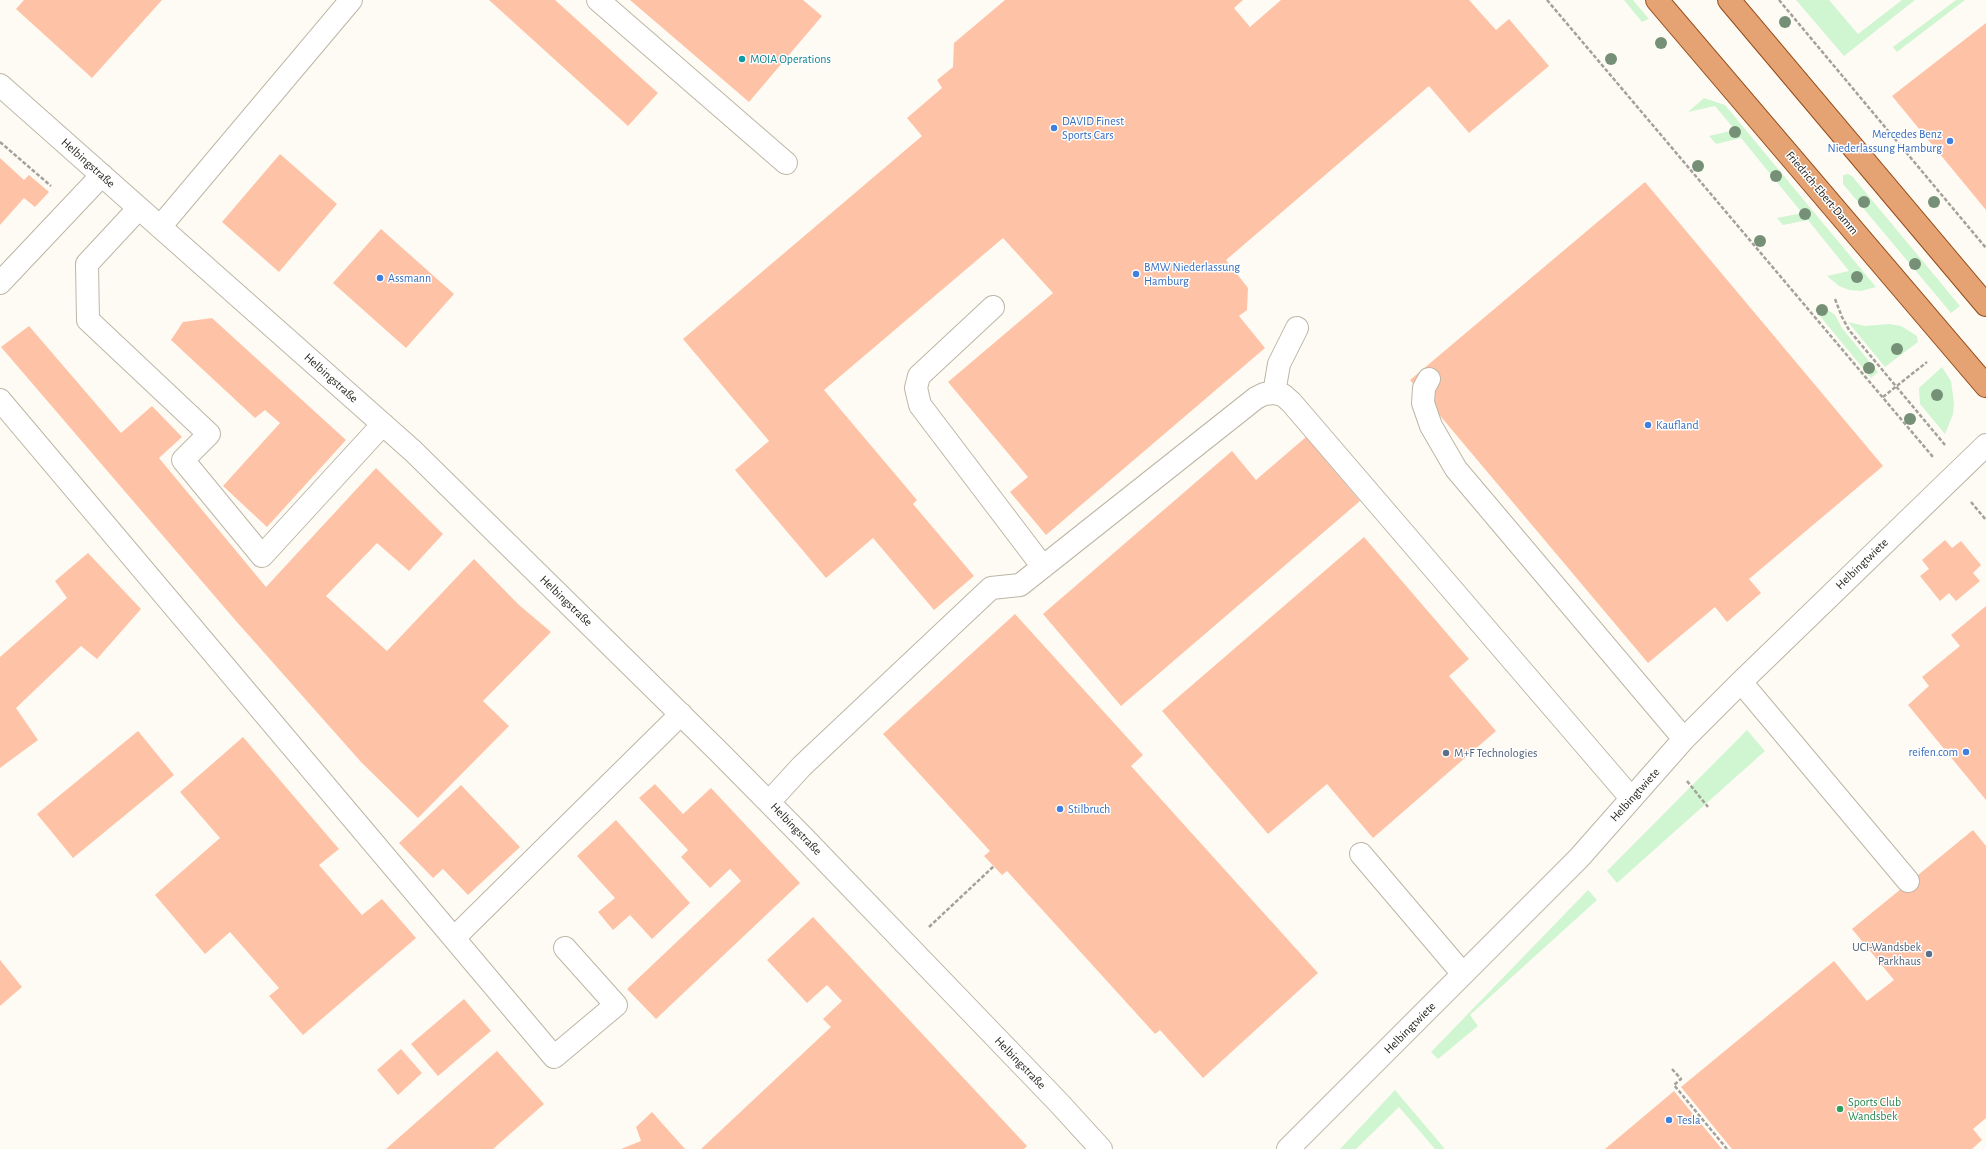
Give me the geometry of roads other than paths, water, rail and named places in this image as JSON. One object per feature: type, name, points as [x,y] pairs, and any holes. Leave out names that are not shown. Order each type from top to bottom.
[{"type":"main road","name":"Friedrich-Ebert-Damm","points":[[1657,0],[1986,386]]},
{"type":"main road","points":[[1730,0],[1986,305]]},
{"type":"street","points":[[160,227],[351,0]]},
{"type":"street","points":[[598,0],[786,163]]},
{"type":"street","name":"Helbingstraße","points":[[0,85],[413,451],[769,802],[909,946],[1101,1149]]},
{"type":"street","points":[[0,283],[102,175]]},
{"type":"street","points":[[139,208],[87,264],[88,320],[209,434],[183,460],[262,556],[383,424]]},
{"type":"street","points":[[993,307],[919,376],[916,388],[920,405],[1043,567]]},
{"type":"street","points":[[1274,392],[1279,364],[1298,328]]},
{"type":"street","points":[[1429,379],[1424,388],[1423,403],[1431,426],[1456,469],[1684,739]]},
{"type":"street","points":[[769,802],[802,766],[991,588],[1020,585],[1256,398],[1264,394],[1274,392],[1283,395],[1291,402],[1631,798]]},
{"type":"street","points":[[0,400],[554,1057],[616,1005],[565,948]]},
{"type":"street","name":"Helbingtwiete","points":[[1288,1149],[1579,858],[1684,739],[1986,445]]},
{"type":"street","points":[[1741,682],[1908,881]]},
{"type":"street","points":[[454,938],[681,714]]},
{"type":"street","points":[[1361,854],[1463,974]]},
{"type":"place","name":"MOIA Operations","points":[[742,59]]},
{"type":"place","name":"DAVID Finest Sports Cars","points":[[1054,128]]},
{"type":"place","name":"Mercedes Benz Niederlassung Hamburg","points":[[1950,141]]},
{"type":"place","name":"BMW Niederlassung Hamburg","points":[[1136,274]]},
{"type":"place","name":"Assmann","points":[[380,278]]},
{"type":"place","name":"Kaufland","points":[[1648,425]]},
{"type":"place","name":"reifen.com","points":[[1966,752]]},
{"type":"place","name":"M+F Technologies","points":[[1446,753]]},
{"type":"place","name":"Stilbruch","points":[[1060,809]]},
{"type":"place","name":"UCI-Wandsbek Parkhaus","points":[[1929,954]]},
{"type":"place","name":"Sports Club Wandsbek","points":[[1840,1109]]},
{"type":"place","name":"Tesla","points":[[1669,1120]]}]
